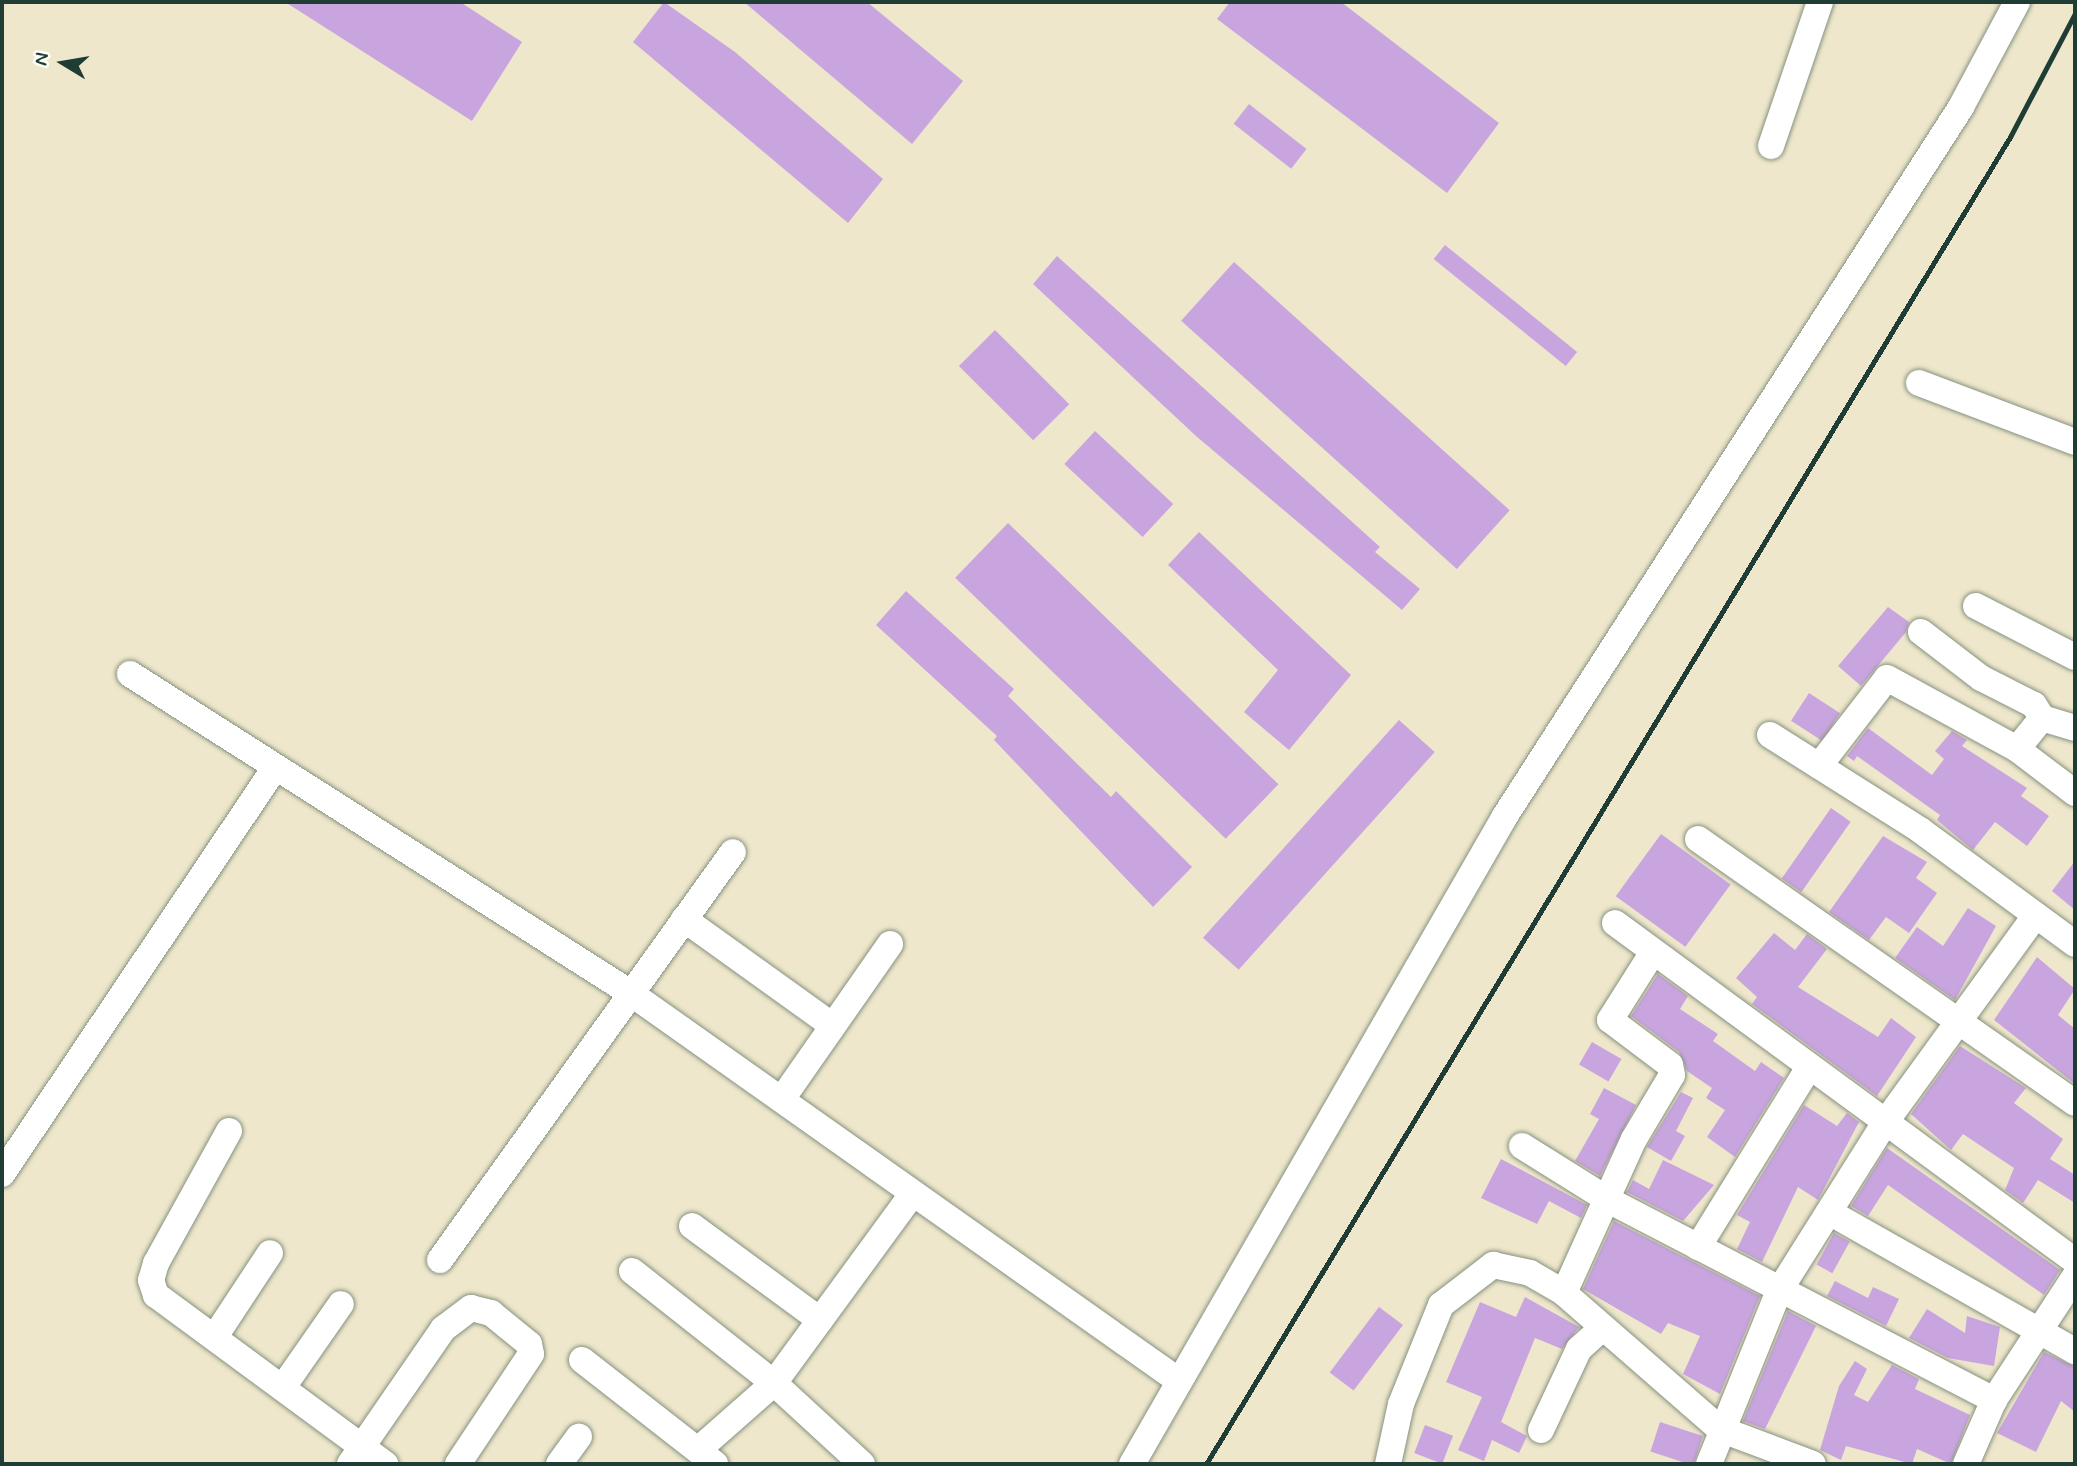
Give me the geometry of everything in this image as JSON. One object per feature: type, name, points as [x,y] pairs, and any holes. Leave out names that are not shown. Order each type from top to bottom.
[{"type":"street","points":[[1771,146],[1821,2]]},
{"type":"street","points":[[1132,1464],[1505,816],[1961,107],[2017,2]]},
{"type":"street","points":[[1919,383],[2075,442]]},
{"type":"street","points":[[1976,606],[2075,657]]},
{"type":"street","points":[[1922,632],[1981,678],[2034,705],[2042,718],[2075,728]]},
{"type":"street","points":[[130,674],[629,992],[782,1099],[911,1196],[1179,1381]]},
{"type":"street","points":[[1819,766],[1887,678],[2017,749],[2075,793]]},
{"type":"street","points":[[2017,749],[2042,718]]},
{"type":"street","points":[[1770,735],[1819,766],[2075,944]]},
{"type":"street","points":[[2,1174],[275,767]]},
{"type":"street","points":[[1698,839],[2075,1103]]},
{"type":"street","points":[[440,1260],[629,992],[733,852]]},
{"type":"street","points":[[1709,1464],[1720,1429],[1779,1291],[1884,1124],[2036,915]]},
{"type":"street","points":[[684,919],[833,1026]]},
{"type":"street","points":[[1615,923],[1808,1069],[2075,1261]]},
{"type":"street","points":[[782,1099],[890,944]]},
{"type":"street","points":[[1564,1293],[1610,1201],[1634,1139],[1672,1075],[1670,1065],[1610,1020],[1653,952]]},
{"type":"street","points":[[1698,1247],[1808,1069]]},
{"type":"street","points":[[229,1131],[151,1280],[156,1294],[284,1387],[356,1456],[385,1464]]},
{"type":"street","points":[[1521,1146],[1610,1201],[1779,1291],[1994,1400]]},
{"type":"street","points":[[582,1360],[707,1457],[774,1383],[911,1196]]},
{"type":"street","points":[[1829,1212],[2075,1351]]},
{"type":"street","points":[[692,1226],[820,1320]]},
{"type":"street","points":[[216,1335],[270,1253]]},
{"type":"street","points":[[1388,1464],[1401,1404],[1441,1306],[1493,1265],[1530,1273],[1564,1293],[1601,1329],[1720,1429],[1813,1464]]},
{"type":"street","points":[[632,1271],[774,1383],[862,1464]]},
{"type":"street","points":[[1966,1464],[1994,1400],[2075,1276]]},
{"type":"street","points":[[284,1387],[341,1304]]},
{"type":"street","points":[[356,1456],[443,1329],[471,1308],[491,1313],[529,1344],[531,1354],[458,1464]]},
{"type":"street","points":[[1541,1430],[1579,1349],[1601,1329]]},
{"type":"street","points":[[559,1464],[579,1436]]},
{"type":"building","points":[[285,2],[460,2],[522,42],[472,121]]},
{"type":"building","points":[[664,2],[735,52],[883,179],[848,223],[633,42]]},
{"type":"building","points":[[744,2],[867,2],[963,81],[912,144]]},
{"type":"building","points":[[1230,2],[1341,2],[1499,123],[1447,193],[1217,19]]},
{"type":"building","points":[[1249,104],[1307,149],[1291,169],[1234,124]]},
{"type":"building","points":[[1445,245],[1577,352],[1566,366],[1434,259]]},
{"type":"building","points":[[1057,256],[1380,547],[1375,552],[1420,589],[1402,610],[1196,436],[1033,284]]},
{"type":"building","points":[[1234,262],[1510,510],[1457,569],[1181,321]]},
{"type":"building","points":[[995,330],[1069,404],[1033,440],[959,366]]},
{"type":"building","points":[[1095,431],[1173,504],[1143,537],[1064,464]]},
{"type":"building","points":[[1008,523],[1278,784],[1226,839],[955,578]]},
{"type":"building","points":[[1199,532],[1351,675],[1289,750],[1244,712],[1278,670],[1168,565]]},
{"type":"building","points":[[906,591],[1014,689],[1008,696],[1111,797],[1116,791],[1192,867],[1153,907],[994,740],[997,736],[876,625]]},
{"type":"building","points":[[1888,607],[1909,622],[1906,632],[1861,686],[1838,666]]},
{"type":"building","points":[[1809,693],[1840,713],[1822,741],[1791,721]]},
{"type":"building","points":[[1399,720],[1435,752],[1239,970],[1203,938]]},
{"type":"building","points":[[1868,728],[1932,775],[1944,759],[1935,751],[1952,731],[1967,740],[1962,746],[2027,788],[2021,796],[2049,816],[2027,846],[1995,822],[1973,850],[1937,820],[1940,815],[1857,756],[1854,761],[1847,756]]},
{"type":"building","points":[[1831,808],[1851,822],[1801,892],[1782,878]]},
{"type":"building","points":[[1661,834],[1731,885],[1685,947],[1616,896]]},
{"type":"building","points":[[1883,836],[1927,862],[1916,878],[1937,893],[1909,933],[1886,917],[1869,940],[1829,912]]},
{"type":"building","points":[[2075,861],[2075,910],[2052,891]]},
{"type":"building","points":[[1968,908],[1996,926],[1955,1000],[1895,958],[1917,927],[1943,946]]},
{"type":"building","points":[[1774,933],[1795,950],[1807,934],[1827,949],[1798,987],[1878,1037],[1891,1018],[1916,1037],[1877,1096],[1752,1004],[1757,997],[1736,978]]},
{"type":"building","points":[[2037,957],[2075,989],[2058,1015],[2075,1029],[2075,1084],[1994,1020]]},
{"type":"building","points":[[1658,974],[1688,996],[1680,1009],[1718,1034],[1713,1041],[1755,1071],[1761,1062],[1784,1078],[1735,1157],[1707,1137],[1725,1110],[1706,1098],[1712,1088],[1687,1071],[1679,1052],[1631,1016]]},
{"type":"building","points":[[1592,1042],[1621,1059],[1608,1082],[1579,1065]]},
{"type":"building","points":[[1960,1046],[2026,1088],[2014,1103],[2063,1139],[2050,1159],[2075,1175],[2075,1203],[2038,1180],[2023,1203],[2005,1190],[2014,1168],[1963,1134],[1951,1150],[1911,1114]]},
{"type":"building","points":[[1604,1088],[1636,1105],[1600,1176],[1575,1161],[1599,1119],[1590,1114]]},
{"type":"building","points":[[1681,1092],[1693,1098],[1676,1131],[1685,1136],[1671,1161],[1647,1147]]},
{"type":"building","points":[[1804,1105],[1837,1126],[1847,1113],[1859,1122],[1818,1200],[1798,1187],[1762,1262],[1737,1249],[1750,1222],[1737,1215]]},
{"type":"building","points":[[1887,1148],[2060,1270],[2044,1295],[1888,1185],[1868,1216],[1851,1206]]},
{"type":"building","points":[[1501,1159],[1587,1205],[1581,1218],[1549,1201],[1537,1224],[1481,1198]]},
{"type":"building","points":[[1663,1160],[1714,1185],[1683,1221],[1627,1192],[1633,1180],[1649,1189]]},
{"type":"building","points":[[1614,1221],[1760,1296],[1720,1394],[1683,1374],[1700,1336],[1668,1323],[1661,1334],[1583,1289]]},
{"type":"building","points":[[1834,1233],[1850,1242],[1832,1273],[1817,1264]]},
{"type":"building","points":[[1835,1281],[1868,1298],[1873,1287],[1899,1299],[1886,1326],[1827,1296]]},
{"type":"building","points":[[1525,1297],[1579,1327],[1562,1349],[1535,1338],[1501,1422],[1527,1436],[1519,1453],[1492,1440],[1484,1461],[1458,1450],[1482,1397],[1446,1382],[1480,1302],[1516,1317]]},
{"type":"building","points":[[1379,1307],[1403,1325],[1354,1391],[1330,1372]]},
{"type":"building","points":[[1927,1309],[1965,1333],[1967,1316],[2000,1327],[1994,1366],[1948,1358],[1909,1338]]},
{"type":"building","points":[[1788,1311],[1816,1326],[1765,1429],[1743,1421]]},
{"type":"building","points":[[2044,1352],[2075,1367],[2075,1412],[2061,1401],[2036,1452],[1997,1433]]},
{"type":"building","points":[[1855,1361],[1867,1369],[1854,1395],[1868,1402],[1892,1365],[1919,1379],[1915,1389],[1970,1415],[1951,1464],[1917,1449],[1912,1464],[1846,1446],[1841,1460],[1820,1450],[1839,1386]]},
{"type":"building","points":[[1660,1422],[1703,1436],[1694,1464],[1650,1451]]},
{"type":"building","points":[[1425,1425],[1453,1436],[1442,1464],[1414,1453]]},
{"type":"railway","points":[[1206,1464],[2010,137],[2075,13]]}]
